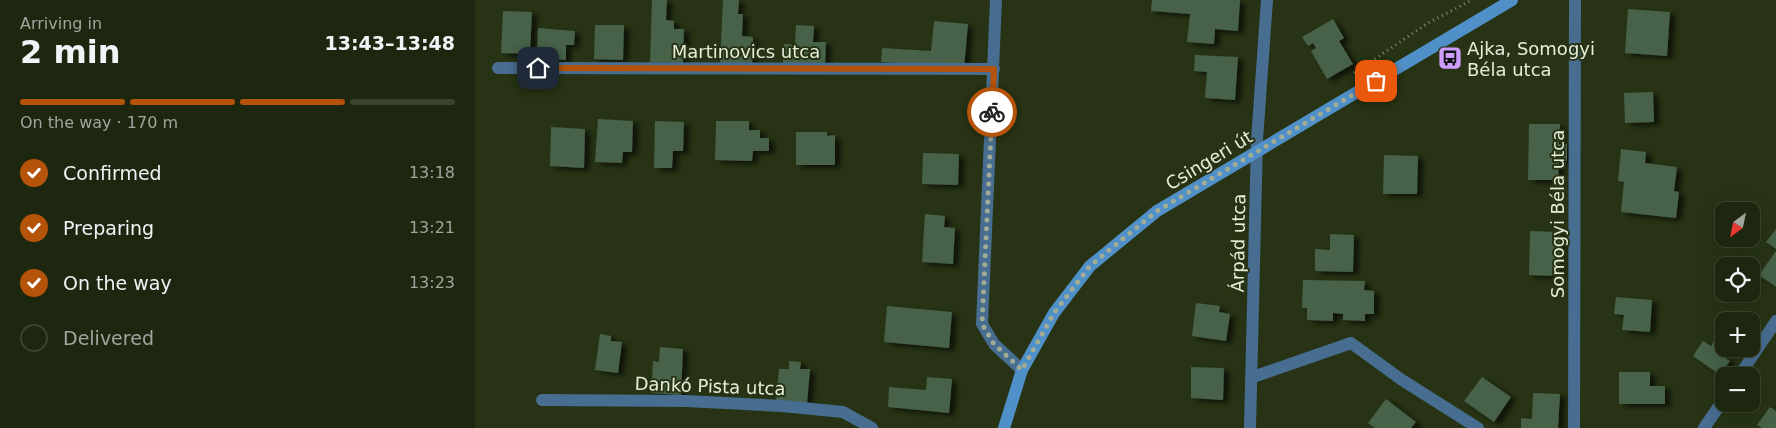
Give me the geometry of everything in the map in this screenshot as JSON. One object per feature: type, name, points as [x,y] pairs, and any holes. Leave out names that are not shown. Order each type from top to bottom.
[{"type":"main road","name":"Csingeri út","points":[[1004,428],[1022,370],[1054,313],[1090,266],[1157,211],[1512,0]]},
{"type":"street","points":[[996,0],[982,324],[994,344],[1022,370]]},
{"type":"street","name":"Árpád utca","points":[[1250,428],[1253,376],[1257,152],[1267,0]]},
{"type":"street","name":"Somogyi Béla utca","points":[[1574,428],[1575,0]]},
{"type":"street","name":"Martinovics utca","points":[[498,68],[994,69]]},
{"type":"street","points":[[1745,367],[1776,321]]},
{"type":"street","points":[[1253,376],[1351,343],[1402,380],[1478,428]]},
{"type":"street","name":"Dankó Pista utca","points":[[542,400],[677,401],[782,406],[843,412],[873,428]]},
{"type":"street","points":[[1704,428],[1715,412]]},
{"type":"building","points":[[652,0],[667,0],[666,20],[674,21],[674,29],[684,29],[683,63],[650,62]]},
{"type":"building","points":[[723,0],[739,0],[738,14],[743,14],[742,36],[753,37],[752,66],[720,64]]},
{"type":"building","points":[[1152,0],[1240,0],[1238,31],[1215,29],[1214,44],[1187,42],[1190,14],[1151,11]]},
{"type":"building","points":[[1628,9],[1670,12],[1667,56],[1625,53]]},
{"type":"building","points":[[503,11],[532,12],[530,54],[501,53]]},
{"type":"building","points":[[1333,19],[1344,38],[1339,41],[1353,64],[1327,79],[1311,51],[1316,48],[1313,43],[1308,46],[1302,37]]},
{"type":"building","points":[[934,21],[968,24],[964,68],[881,62],[882,48],[931,51]]},
{"type":"building","points":[[595,25],[624,25],[623,60],[594,59]]},
{"type":"building","points":[[796,25],[814,26],[813,42],[826,42],[825,65],[783,63],[784,44],[795,45]]},
{"type":"building","points":[[538,28],[575,31],[574,45],[566,45],[566,60],[537,59]]},
{"type":"building","points":[[1195,55],[1238,57],[1235,100],[1205,98],[1207,72],[1194,71]]},
{"type":"building","points":[[1653,92],[1654,122],[1625,123],[1624,93]]},
{"type":"building","points":[[598,119],[633,121],[632,152],[623,152],[622,163],[595,162]]},
{"type":"building","points":[[655,121],[684,122],[683,151],[673,151],[672,168],[654,168]]},
{"type":"building","points":[[716,121],[749,121],[749,130],[760,130],[760,138],[769,138],[769,151],[753,151],[752,161],[715,160]]},
{"type":"building","points":[[1529,124],[1560,124],[1559,144],[1567,144],[1567,161],[1559,161],[1558,180],[1528,180]]},
{"type":"building","points":[[551,127],[585,129],[584,168],[550,166]]},
{"type":"building","points":[[796,132],[827,132],[827,136],[835,135],[835,165],[796,165]]},
{"type":"building","points":[[1621,149],[1646,152],[1645,163],[1677,167],[1674,191],[1679,192],[1676,218],[1621,212],[1624,182],[1618,181]]},
{"type":"building","points":[[923,153],[959,154],[958,185],[922,184]]},
{"type":"building","points":[[1384,155],[1418,156],[1417,194],[1383,194]]},
{"type":"building","points":[[925,214],[945,216],[944,227],[955,228],[953,264],[922,262]]},
{"type":"building","points":[[1776,229],[1776,249],[1766,242]]},
{"type":"building","points":[[1530,231],[1560,232],[1559,276],[1529,275]]},
{"type":"building","points":[[1330,234],[1354,235],[1353,272],[1315,271],[1315,249],[1330,250]]},
{"type":"building","points":[[1776,251],[1776,287],[1760,276]]},
{"type":"building","points":[[1303,280],[1365,281],[1364,290],[1374,291],[1374,314],[1365,314],[1365,321],[1343,320],[1343,314],[1333,313],[1333,321],[1307,320],[1307,308],[1302,308]]},
{"type":"building","points":[[1616,297],[1652,300],[1650,332],[1622,330],[1624,315],[1614,314]]},
{"type":"building","points":[[1196,303],[1220,306],[1219,312],[1230,314],[1226,341],[1192,336]]},
{"type":"building","points":[[887,306],[952,312],[949,348],[884,342]]},
{"type":"building","points":[[600,334],[611,336],[611,341],[622,342],[618,373],[595,370]]},
{"type":"building","points":[[1715,340],[1715,357],[1724,357],[1730,361],[1726,367],[1715,367],[1715,371],[1693,356],[1703,341],[1711,346]]},
{"type":"building","points":[[660,347],[683,349],[681,395],[651,393],[653,361],[659,362]]},
{"type":"building","points":[[789,361],[801,362],[800,369],[810,369],[807,404],[776,402],[779,369],[789,369]]},
{"type":"building","points":[[1191,367],[1224,368],[1223,400],[1191,398]]},
{"type":"building","points":[[1619,372],[1650,372],[1650,386],[1665,386],[1665,404],[1619,404]]},
{"type":"building","points":[[927,377],[952,379],[949,413],[888,407],[889,387],[926,390]]},
{"type":"building","points":[[1482,377],[1511,397],[1494,422],[1464,401]]},
{"type":"building","points":[[1533,393],[1560,394],[1558,428],[1521,428],[1521,418],[1532,419]]},
{"type":"building","points":[[1386,399],[1416,422],[1411,428],[1375,428],[1368,423]]},
{"type":"building","points":[[1770,407],[1776,411],[1776,428],[1762,428],[1757,425]]},
{"type":"way so far","points":[[992,112],[982,324],[994,344],[1022,370],[1054,313],[1090,266],[1103,255],[1157,211],[1376,81]]},
{"type":"place","name":"Ajka, Somogyi Béla utca","points":[[1450,58]]},
{"type":"route","points":[[538,68],[994,69],[992,112]]}]
